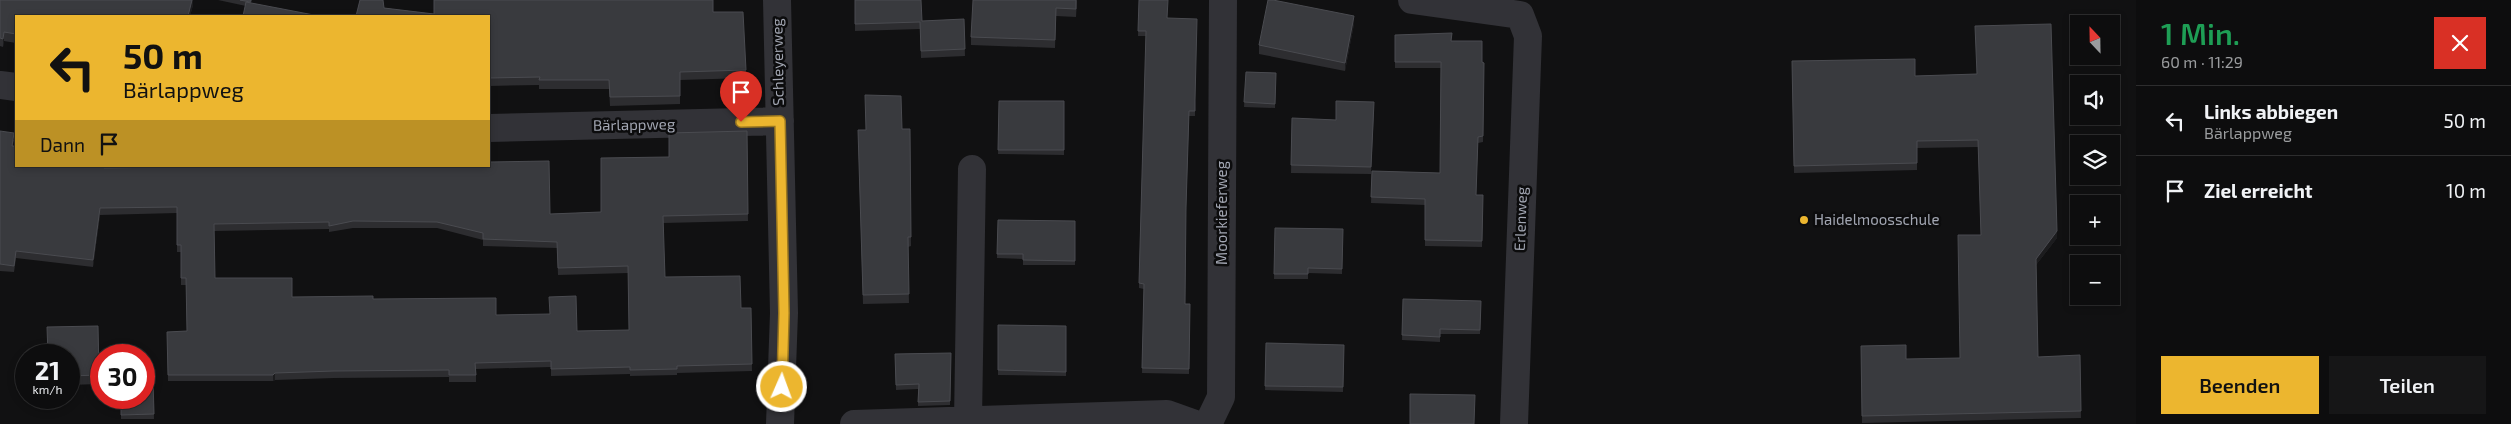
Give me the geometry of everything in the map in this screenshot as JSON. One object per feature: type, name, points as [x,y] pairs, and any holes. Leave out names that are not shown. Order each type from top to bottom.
[{"type":"street","name":"Schleyerweg","points":[[777,0],[784,313],[780,424]]},
{"type":"street","name":"Moorkieferweg","points":[[1208,424],[1221,397],[1223,0]]},
{"type":"street","name":"Erlenweg","points":[[1412,0],[1520,15],[1528,36],[1514,424]]},
{"type":"street","points":[[0,85],[15,87]]},
{"type":"street","name":"Bärlappweg","points":[[490,128],[780,121]]},
{"type":"street","points":[[968,420],[972,169]]},
{"type":"street","points":[[854,424],[1167,414],[1195,424]]},
{"type":"building","points":[[0,0],[192,0],[188,15],[15,15],[15,34],[4,32],[3,39],[0,38]]},
{"type":"building","points":[[360,0],[383,0],[384,8],[434,14],[434,0],[713,0],[713,12],[743,12],[746,70],[680,72],[680,96],[610,97],[609,80],[539,80],[540,77],[490,78],[490,15],[356,15]]},
{"type":"building","points":[[855,0],[921,0],[922,21],[964,19],[965,49],[921,51],[920,22],[855,24]]},
{"type":"building","points":[[973,0],[1076,0],[1076,9],[1056,8],[1055,40],[971,37]]},
{"type":"building","points":[[1139,0],[1168,0],[1167,18],[1197,19],[1195,111],[1189,111],[1186,207],[1185,304],[1190,304],[1189,369],[1142,368],[1144,284],[1139,283],[1146,31],[1138,31]]},
{"type":"building","points":[[1268,0],[1354,16],[1345,63],[1259,45]]},
{"type":"building","points":[[246,2],[314,15],[243,15]]},
{"type":"building","points":[[2051,24],[2057,231],[2036,259],[2038,357],[2080,355],[2081,411],[1862,416],[1861,346],[1906,345],[1906,359],[1960,358],[1958,235],[1981,235],[1978,140],[1917,141],[1917,163],[1794,166],[1792,61],[1915,59],[1915,76],[1977,74],[1975,26]]},
{"type":"building","points":[[1452,33],[1451,41],[1482,41],[1482,62],[1484,63],[1483,136],[1478,137],[1476,195],[1483,195],[1482,241],[1425,240],[1425,199],[1371,197],[1372,171],[1440,173],[1441,62],[1395,62],[1395,35]]},
{"type":"building","points":[[1246,72],[1276,73],[1275,104],[1244,102]]},
{"type":"building","points":[[865,95],[901,96],[902,129],[910,129],[911,237],[908,237],[909,294],[863,295],[858,130],[866,130]]},
{"type":"building","points":[[999,101],[1064,101],[1064,150],[998,150]]},
{"type":"building","points":[[1336,101],[1374,102],[1371,167],[1291,165],[1292,118],[1336,120]]},
{"type":"building","points":[[0,131],[14,133],[12,146],[15,146],[15,167],[490,167],[490,162],[549,161],[550,214],[601,212],[601,158],[669,157],[669,133],[747,131],[748,214],[663,216],[665,277],[740,276],[741,308],[751,308],[752,364],[677,366],[677,369],[630,370],[630,367],[551,369],[551,361],[475,363],[476,375],[449,375],[449,370],[334,371],[275,373],[273,375],[168,375],[167,332],[187,331],[186,278],[181,278],[181,245],[177,245],[177,207],[100,208],[93,260],[16,251],[14,266],[0,264]],"holes":[[[353,221],[437,222],[483,233],[483,239],[557,242],[558,268],[628,266],[629,330],[577,331],[576,296],[549,297],[550,314],[496,315],[496,298],[373,299],[373,296],[292,297],[292,278],[215,278],[214,224],[329,222],[329,226]]]},
{"type":"building","points":[[998,220],[1075,221],[1075,261],[1023,260],[1023,254],[997,254]]},
{"type":"building","points":[[1275,228],[1343,229],[1342,269],[1308,268],[1308,274],[1274,274]]},
{"type":"building","points":[[1403,299],[1481,301],[1480,330],[1440,329],[1440,337],[1402,335]]},
{"type":"building","points":[[998,325],[1066,326],[1066,372],[998,370]]},
{"type":"building","points":[[98,326],[98,344],[90,344],[90,375],[80,376],[80,344],[48,344],[47,327]]},
{"type":"building","points":[[1266,343],[1344,345],[1343,387],[1265,386]]},
{"type":"building","points":[[951,353],[950,401],[918,402],[919,384],[896,385],[895,354]]},
{"type":"building","points":[[1410,394],[1475,395],[1474,424],[1410,424]]},
{"type":"building","points":[[121,409],[154,409],[154,414],[121,415]]},
{"type":"place","name":"Haidelmoosschule","points":[[1804,220]]},
{"type":"route","points":[[741,122],[780,121],[784,313],[782,387]]}]
